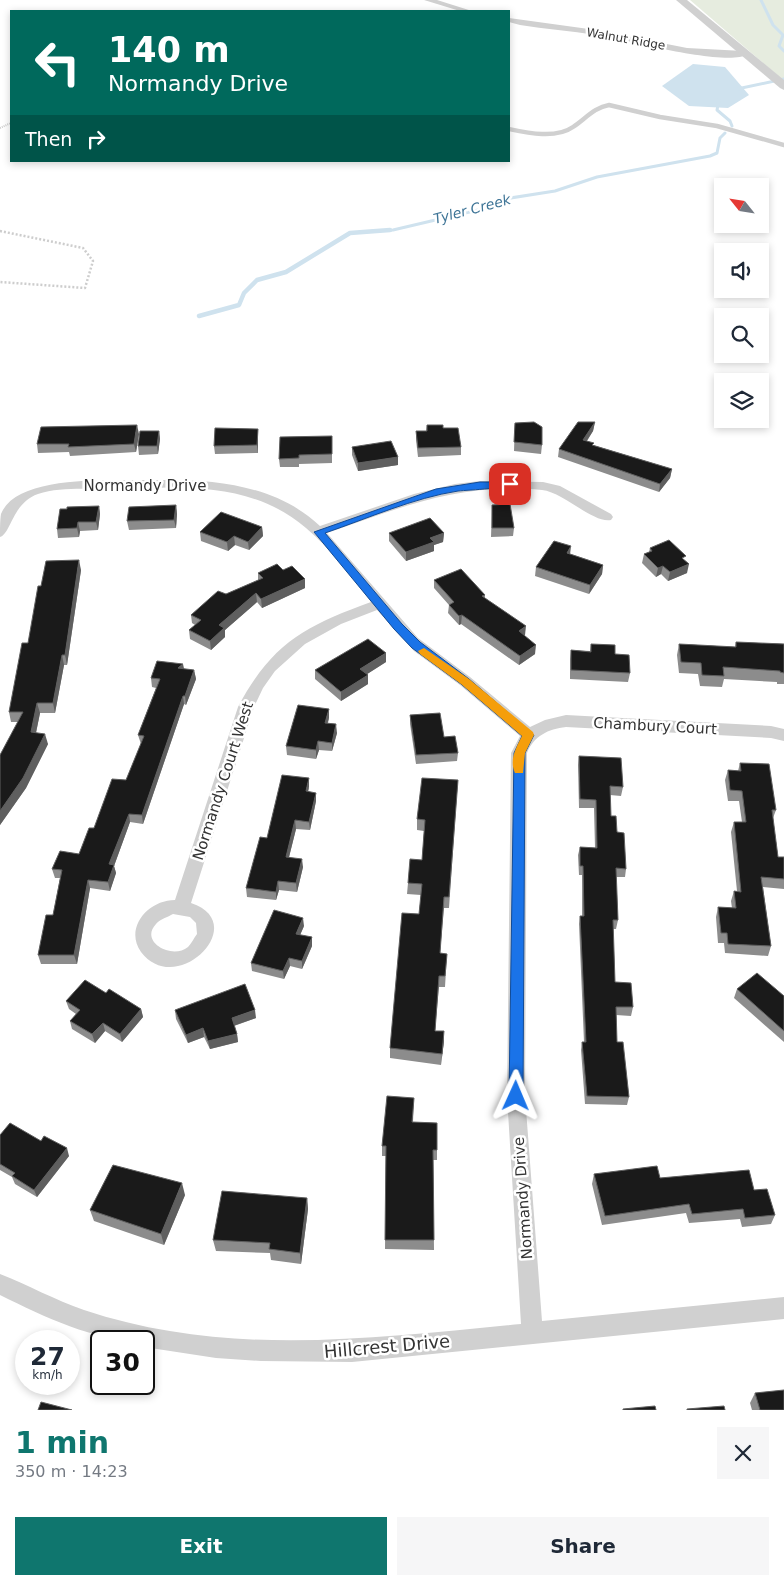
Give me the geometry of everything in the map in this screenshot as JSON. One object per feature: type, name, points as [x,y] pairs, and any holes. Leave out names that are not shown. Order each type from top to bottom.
[{"type":"street","points":[[428,0],[464,10]]},
{"type":"street","points":[[681,0],[778,82]]},
{"type":"street","name":"Walnut Ridge","points":[[510,20],[531,25],[595,32],[695,52],[722,55],[743,54]]},
{"type":"street","name":"Normandy Drive","points":[[0,533],[7,510],[25,495],[41,489],[60,487],[190,484],[216,486],[252,493],[281,504],[302,517],[319,532],[416,645],[465,681],[528,735],[519,753],[516,1096],[532,1334]]},
{"type":"street","points":[[319,532],[419,497],[455,488],[480,485],[543,486],[560,490],[606,517]]},
{"type":"street","name":"Normandy Court West","points":[[181,907],[246,707],[262,676],[282,653],[305,635],[334,620],[379,604]]},
{"type":"street","name":"Chambury Court","points":[[528,735],[545,725],[566,721],[771,732],[784,735]]},
{"type":"street","name":"Hillcrest Drive","points":[[0,1284],[53,1309],[125,1332],[199,1347],[290,1353],[352,1351],[784,1308]]},
{"type":"lane","points":[[510,129],[530,134],[557,133],[571,128],[601,106],[610,105],[660,117],[716,126],[784,145]]},
{"type":"path","points":[[0,230],[83,248],[93,261],[85,288],[0,282]]},
{"type":"shaded area","points":[[690,0],[784,0],[784,80],[783,80]]},
{"type":"water","points":[[693,64],[725,67],[749,95],[728,108],[689,106],[662,86]]},
{"type":"building","points":[[534,422],[542,427],[542,445],[514,442],[515,423]]},
{"type":"building","points":[[578,422],[595,422],[583,440],[594,443],[592,445],[672,469],[660,484],[559,449]]},
{"type":"building","points":[[137,425],[134,444],[68,447],[69,444],[37,444],[41,427]]},
{"type":"building","points":[[427,425],[443,425],[443,428],[458,428],[461,447],[418,448],[416,431],[427,431]]},
{"type":"building","points":[[215,428],[258,429],[257,445],[214,446]]},
{"type":"building","points":[[140,431],[159,431],[157,446],[138,446]]},
{"type":"building","points":[[332,436],[332,454],[299,455],[299,458],[279,459],[280,437]]},
{"type":"building","points":[[391,441],[398,457],[358,463],[352,447]]},
{"type":"building","points":[[510,504],[514,528],[492,528],[492,505]]},
{"type":"building","points":[[176,505],[174,520],[127,521],[129,507]]},
{"type":"building","points":[[99,506],[96,522],[78,522],[77,528],[57,529],[60,509]]},
{"type":"building","points":[[221,512],[262,527],[248,542],[234,536],[227,542],[200,532]]},
{"type":"building","points":[[430,518],[444,533],[430,538],[434,542],[406,552],[389,533]]},
{"type":"building","points":[[669,540],[686,556],[682,558],[689,564],[670,572],[663,566],[658,568],[644,554],[652,551],[650,548]]},
{"type":"building","points":[[554,541],[571,546],[567,553],[603,565],[590,585],[536,567]]},
{"type":"building","points":[[79,560],[65,655],[62,655],[53,703],[37,703],[31,732],[45,734],[23,778],[0,811],[0,755],[23,712],[9,712],[22,643],[28,643],[38,586],[41,586],[46,561]]},
{"type":"building","points":[[277,564],[283,570],[292,566],[305,579],[261,599],[256,593],[219,625],[224,628],[210,641],[189,630],[201,620],[191,615],[218,591],[226,594],[263,578],[258,573]]},
{"type":"building","points":[[461,569],[485,595],[482,596],[526,626],[519,631],[536,645],[520,656],[462,615],[459,616],[449,605],[454,602],[434,580]]},
{"type":"building","points":[[368,639],[386,653],[360,669],[368,675],[341,692],[315,670]]},
{"type":"building","points":[[736,642],[784,644],[784,673],[780,671],[723,667],[724,676],[702,675],[701,663],[681,662],[679,644],[736,647]]},
{"type":"building","points":[[591,644],[615,645],[615,654],[629,655],[630,673],[571,670],[571,650],[591,652]]},
{"type":"building","points":[[157,661],[183,664],[178,668],[194,670],[185,696],[183,696],[142,815],[129,814],[109,864],[114,865],[108,882],[88,880],[74,955],[38,955],[46,915],[53,915],[62,870],[52,869],[60,851],[79,854],[89,828],[94,828],[112,779],[126,780],[144,736],[138,735],[160,679],[151,678]]},
{"type":"building","points":[[298,705],[329,709],[325,723],[336,724],[332,743],[318,741],[316,750],[286,746]]},
{"type":"building","points":[[440,713],[444,737],[455,736],[458,753],[416,755],[410,715]]},
{"type":"building","points":[[579,756],[621,758],[623,787],[610,786],[611,816],[616,816],[617,832],[624,833],[626,869],[616,868],[618,920],[613,920],[615,982],[631,983],[633,1007],[616,1007],[617,1042],[623,1042],[629,1097],[587,1096],[582,1042],[586,1042],[580,916],[584,916],[583,866],[580,866],[580,847],[597,848],[596,800],[580,799]]},
{"type":"building","points":[[740,763],[769,764],[776,810],[772,810],[778,857],[784,857],[784,879],[761,877],[771,946],[728,944],[727,933],[721,933],[718,907],[736,908],[734,891],[741,892],[734,822],[746,822],[742,791],[730,790],[728,770],[741,771]]},
{"type":"building","points":[[282,775],[309,778],[306,791],[316,793],[309,822],[295,820],[286,857],[302,859],[296,883],[278,881],[276,892],[246,888],[260,837],[267,838]]},
{"type":"building","points":[[422,778],[458,780],[449,897],[444,897],[440,953],[447,954],[445,976],[439,976],[435,1031],[444,1031],[442,1054],[390,1048],[402,913],[419,914],[422,884],[408,883],[410,859],[422,860],[425,820],[417,819]]},
{"type":"building","points":[[274,910],[303,918],[296,934],[312,937],[302,961],[289,958],[283,971],[251,963]]},
{"type":"building","points":[[757,973],[784,996],[784,1031],[737,989]]},
{"type":"building","points":[[85,980],[106,993],[109,989],[141,1009],[120,1034],[103,1023],[92,1034],[70,1021],[80,1010],[66,1001]]},
{"type":"building","points":[[245,984],[255,1010],[232,1018],[237,1034],[208,1041],[203,1028],[186,1035],[175,1010]]},
{"type":"building","points":[[387,1096],[414,1098],[412,1122],[437,1123],[437,1150],[433,1150],[434,1240],[385,1240],[386,1146],[382,1146]]},
{"type":"building","points":[[10,1123],[41,1141],[44,1136],[67,1148],[34,1190],[12,1176],[15,1173],[0,1164],[0,1135]]},
{"type":"building","points":[[113,1165],[182,1183],[161,1234],[90,1210]]},
{"type":"building","points":[[657,1166],[660,1178],[749,1170],[754,1190],[767,1189],[775,1215],[745,1218],[743,1209],[692,1214],[689,1204],[605,1216],[594,1174]]},
{"type":"building","points":[[222,1191],[307,1198],[300,1253],[269,1249],[270,1243],[213,1240]]},
{"type":"building","points":[[784,1390],[784,1410],[760,1410],[755,1393]]},
{"type":"building","points":[[41,1402],[72,1410],[38,1410]]},
{"type":"building","points":[[655,1406],[656,1410],[623,1410],[623,1409]]},
{"type":"building","points":[[724,1406],[725,1410],[687,1410],[687,1409]]},
{"type":"waterway","name":"Tyler Creek","points":[[761,0],[773,25],[783,35],[779,46],[784,51]]},
{"type":"waterway","name":"Tyler Creek","points":[[737,89],[784,79]]},
{"type":"waterway","name":"Tyler Creek","points":[[719,100],[717,110],[730,121],[732,126]]},
{"type":"waterway","name":"Tyler Creek","points":[[385,230],[478,210],[504,199],[555,191],[597,177],[710,156],[717,153],[720,138],[725,133]]},
{"type":"waterway","name":"Tyler Creek","points":[[199,316],[239,305],[244,293],[257,280],[286,272],[350,233],[385,230]]},
{"type":"waterway","name":"Tyler Creek","points":[[372,231],[385,230]]},
{"type":"waterway","name":"Tyler Creek","points":[[385,230],[390,230]]},
{"type":"slow traffic","points":[[424,651],[465,681],[528,735],[519,753],[519,770]]},
{"type":"route","points":[[510,484],[480,485],[440,491],[319,532],[398,627],[416,645],[465,681],[528,735],[519,753],[516,1096]]}]
